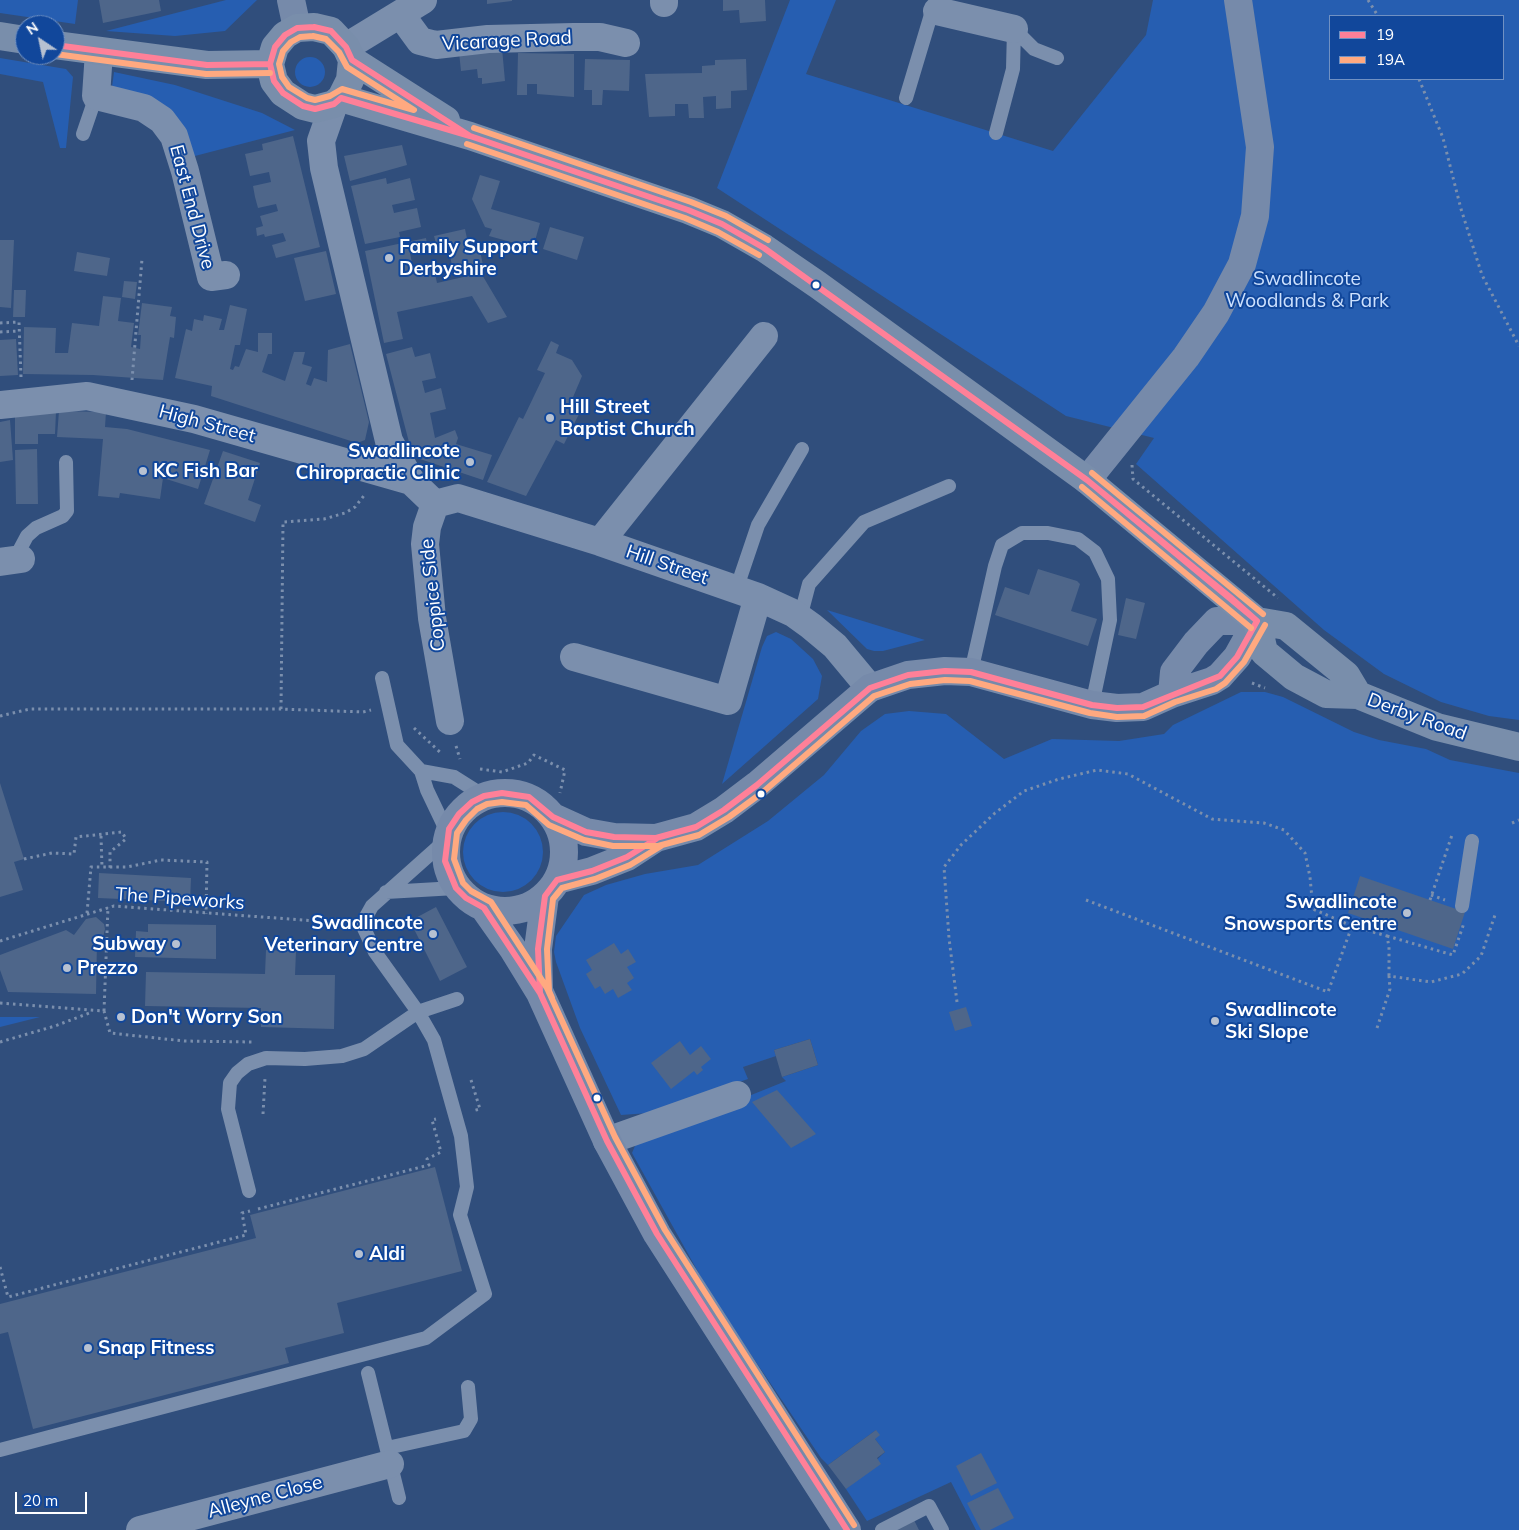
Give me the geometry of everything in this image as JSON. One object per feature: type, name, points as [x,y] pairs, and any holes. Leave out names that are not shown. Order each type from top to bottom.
[{"type":"main road","points":[[314,27],[331,32],[349,54],[350,80],[337,101],[315,109],[303,106],[283,93],[274,81],[270,64],[275,47],[285,35],[297,28],[314,27]]},
{"type":"main road","points":[[0,36],[15,38]]},
{"type":"main road","points":[[65,47],[207,65],[270,64]]},
{"type":"main road","name":"Derby Road","points":[[349,54],[470,136]]},
{"type":"main road","name":"Derby Road","points":[[337,101],[470,136],[688,210],[722,224],[764,248],[818,285],[1086,480],[1257,621],[1286,626],[1346,674],[1358,695],[1437,727],[1519,747]]},
{"type":"street","points":[[291,0],[297,28]]},
{"type":"street","points":[[1086,480],[1186,357],[1216,313],[1242,264],[1255,216],[1260,147],[1238,0]]},
{"type":"street","name":"Vicarage Road","points":[[349,54],[375,28],[412,7],[420,41],[436,45],[488,39],[574,37],[600,37],[626,43]]},
{"type":"street","points":[[952,9],[1014,29]]},
{"type":"street","points":[[96,96],[99,52]]},
{"type":"street","name":"East End Drive","points":[[96,96],[144,108],[162,120],[174,136],[185,171],[211,277],[226,276]]},
{"type":"street","points":[[337,101],[321,141],[324,168],[389,441],[411,481],[435,504]]},
{"type":"street","points":[[600,542],[764,336]]},
{"type":"street","name":"High Street","points":[[12,403],[87,396],[194,419],[411,481]]},
{"type":"street","name":"Hill Street","points":[[435,504],[458,498],[600,542],[747,593],[800,618],[835,646],[870,688]]},
{"type":"street","name":"Coppice Side","points":[[435,504],[427,527],[425,544],[432,618],[450,721]]},
{"type":"street","points":[[574,657],[728,701],[747,593]]},
{"type":"street","points":[[656,838],[626,857],[551,888],[528,908],[517,911],[496,912],[466,898],[456,888],[445,861],[447,837],[459,814],[472,802],[484,796],[502,793],[529,797],[546,809],[558,808],[586,832],[614,837],[656,838],[696,827],[724,810],[758,785],[870,688],[908,675],[946,670],[971,672],[1092,705],[1117,708],[1143,707],[1172,694],[1212,681],[1220,676],[1237,657],[1257,621],[1218,621],[1174,672],[1172,694]]},
{"type":"street","points":[[540,993],[538,950],[551,888],[563,865],[564,844],[558,808]]},
{"type":"street","points":[[484,908],[513,949],[540,993],[607,1141],[657,1234],[847,1530]]},
{"type":"street","points":[[607,1141],[737,1095]]},
{"type":"street","name":"Alleyne Close","points":[[140,1530],[389,1456]]},
{"type":"lane","points":[[906,98],[930,18],[952,9]]},
{"type":"lane","points":[[1014,29],[1034,49],[1057,58]]},
{"type":"lane","points":[[996,133],[1013,68],[1014,29]]},
{"type":"lane","points":[[83,134],[96,96]]},
{"type":"lane","points":[[747,593],[758,525],[802,448]]},
{"type":"lane","points":[[10,560],[19,551],[27,536],[36,528],[63,516],[67,511],[66,462]]},
{"type":"lane","points":[[800,618],[809,584],[864,522],[949,486]]},
{"type":"lane","points":[[971,672],[995,566],[1002,545],[1022,533],[1048,533],[1078,539],[1096,552],[1108,578],[1110,620],[1092,705]]},
{"type":"lane","points":[[0,1450],[426,1338],[485,1294],[460,1215],[467,1187],[461,1136],[434,1040],[418,1012],[375,952],[362,924],[372,906],[447,837],[421,771],[397,745],[382,678]]},
{"type":"lane","points":[[421,771],[454,777],[484,796]]},
{"type":"lane","points":[[1462,906],[1472,841]]},
{"type":"lane","points":[[386,892],[456,888]]},
{"type":"lane","points":[[249,1191],[228,1109],[230,1083],[237,1073],[248,1064],[266,1058],[305,1059],[342,1056],[364,1048],[418,1012],[457,999]]},
{"type":"lane","points":[[368,1373],[399,1498]]},
{"type":"lane","points":[[389,1456],[464,1431],[471,1419],[468,1387]]},
{"type":"lane","points":[[882,1530],[929,1506],[942,1530]]},
{"type":"path","points":[[1368,0],[1377,15]]},
{"type":"path","points":[[1419,80],[1443,138],[1461,209],[1482,275],[1519,346]]},
{"type":"path","points":[[130,405],[142,259]]},
{"type":"path","points":[[0,323],[19,322],[12,403]]},
{"type":"path","points":[[0,332],[19,331]]},
{"type":"path","points":[[1131,462],[1133,479],[1285,604]]},
{"type":"path","points":[[281,709],[283,522],[324,519],[345,513],[355,507],[369,490]]},
{"type":"path","points":[[0,716],[30,709],[281,709],[363,712],[388,704]]},
{"type":"path","points":[[412,726],[439,753],[447,757]]},
{"type":"path","points":[[478,769],[502,772],[528,762],[534,754],[565,770],[558,808]]},
{"type":"path","points":[[454,760],[461,764]]},
{"type":"path","points":[[957,1002],[949,938],[944,867],[961,845],[988,819],[1024,791],[1059,779],[1097,770],[1128,774],[1212,819],[1264,822],[1284,830],[1305,853],[1310,877],[1313,909],[1352,926],[1454,955],[1469,909],[1431,895]]},
{"type":"path","points":[[1512,823],[1519,820]]},
{"type":"path","points":[[24,859],[52,853],[74,854],[76,837],[101,836],[122,832],[126,839],[110,852],[110,868]]},
{"type":"path","points":[[1430,900],[1452,835]]},
{"type":"path","points":[[101,836],[102,867]]},
{"type":"path","points":[[87,913],[91,867],[127,868],[161,860],[207,862],[206,914]]},
{"type":"path","points":[[1086,900],[1328,992],[1352,926]]},
{"type":"path","points":[[108,907],[104,1011],[110,1033],[184,1041],[258,1042]]},
{"type":"path","name":"The Pipeworks","points":[[0,941],[108,907],[362,924]]},
{"type":"path","points":[[1389,976],[1431,982],[1462,974],[1481,956],[1495,915]]},
{"type":"path","points":[[1377,1028],[1390,989],[1387,936]]},
{"type":"path","points":[[0,1003],[104,1011]]},
{"type":"path","points":[[0,1042],[55,1026],[95,1011]]},
{"type":"path","points":[[0,1267],[8,1297],[246,1235],[242,1213],[429,1165]]},
{"type":"green space","points":[[0,0],[78,0],[75,24],[65,23],[65,15],[15,15],[0,13]]},
{"type":"green space","points":[[226,0],[257,0],[225,31],[175,36],[106,31]]},
{"type":"green space","name":"Swadlincote Woodlands & Park","points":[[790,0],[836,0],[806,74],[1053,151],[1146,35],[1153,0],[1519,0],[1519,720],[1489,716],[1441,702],[1384,674],[1324,630],[1136,464],[1154,438],[1066,416],[717,188]]},
{"type":"green space","points":[[310,57],[321,61],[325,72],[321,83],[310,87],[299,83],[295,72],[299,61]]},
{"type":"green space","points":[[0,58],[15,60],[15,65],[42,65],[66,69],[73,77],[66,148],[60,148],[43,82],[0,74]]},
{"type":"green space","points":[[114,72],[175,85],[262,113],[295,130],[191,157],[112,87]]},
{"type":"green space","points":[[827,610],[925,640],[883,651],[867,649]]},
{"type":"green space","points":[[776,632],[791,639],[813,659],[822,676],[818,699],[722,784],[762,647],[767,636]]},
{"type":"green space","points":[[1241,692],[1265,692],[1283,697],[1354,732],[1379,740],[1426,749],[1450,760],[1519,773],[1519,1530],[976,1530],[951,1482],[867,1521],[846,1489],[885,1452],[875,1439],[876,1430],[828,1465],[821,1458],[712,1297],[632,1153],[637,1141],[786,1081],[782,1077],[818,1065],[810,1039],[774,1050],[776,1056],[743,1067],[748,1079],[649,1113],[621,1115],[580,1028],[556,962],[554,952],[556,936],[584,895],[606,885],[645,874],[698,865],[768,821],[824,775],[861,731],[885,714],[909,711],[946,714],[1004,759],[1052,739],[1119,741],[1164,734],[1173,725]]},
{"type":"green space","points":[[495,812],[511,812],[525,818],[537,830],[543,844],[543,860],[537,874],[525,886],[511,892],[495,892],[481,886],[469,874],[463,860],[463,844],[469,830],[481,818]]},
{"type":"green space","points":[[0,1017],[40,1017],[0,1027]]},
{"type":"building","points":[[99,0],[159,0],[161,11],[103,23]]},
{"type":"building","points":[[487,0],[512,0],[512,1],[487,4]]},
{"type":"building","points":[[723,0],[765,0],[766,21],[740,23],[739,10],[723,11]]},
{"type":"building","points":[[502,48],[505,81],[482,84],[482,78],[478,78],[477,69],[461,71],[459,52]]},
{"type":"building","points":[[518,53],[574,54],[574,97],[537,94],[537,84],[527,84],[527,95],[517,95]]},
{"type":"building","points":[[585,59],[630,60],[629,91],[603,90],[602,105],[592,105],[592,90],[584,90]]},
{"type":"building","points":[[746,59],[747,90],[731,91],[731,108],[716,109],[716,96],[703,97],[704,118],[689,118],[688,104],[675,104],[675,116],[649,117],[645,74],[702,73],[702,66],[715,65],[715,60]]},
{"type":"building","points":[[293,136],[320,247],[276,258],[272,245],[286,241],[283,233],[265,237],[264,234],[257,236],[256,228],[263,226],[260,216],[278,211],[276,204],[258,208],[255,197],[253,186],[271,182],[269,172],[250,176],[245,154],[263,150],[262,144]]},
{"type":"building","points":[[402,145],[407,165],[350,181],[344,156]]},
{"type":"building","points":[[480,175],[500,181],[491,209],[540,223],[533,248],[489,236],[492,229],[485,227],[472,199]]},
{"type":"building","points":[[386,178],[387,184],[410,178],[415,200],[392,205],[394,213],[417,208],[421,227],[399,232],[400,237],[365,244],[351,186]]},
{"type":"building","points":[[550,227],[584,237],[577,260],[543,249]]},
{"type":"building","points":[[465,229],[469,248],[479,246],[484,270],[454,276],[448,245],[437,247],[434,236]]},
{"type":"building","points":[[426,238],[428,249],[410,253],[414,273],[434,269],[437,283],[481,273],[507,317],[488,323],[472,296],[397,312],[403,339],[384,343],[365,251]]},
{"type":"building","points":[[0,240],[14,240],[11,308],[0,307]]},
{"type":"building","points":[[326,251],[336,294],[305,301],[294,258]]},
{"type":"building","points":[[77,252],[110,258],[107,276],[74,271]]},
{"type":"building","points":[[124,281],[137,282],[135,299],[122,297]]},
{"type":"building","points":[[14,290],[26,290],[25,317],[13,317]]},
{"type":"building","points":[[103,296],[121,298],[118,321],[134,323],[131,347],[140,349],[141,335],[138,335],[142,303],[172,307],[170,316],[176,317],[174,338],[170,337],[163,380],[93,375],[23,374],[24,327],[56,328],[55,353],[68,353],[72,323],[99,326]]},
{"type":"building","points":[[230,305],[247,309],[240,345],[235,345],[230,369],[233,370],[235,366],[239,367],[246,349],[258,352],[258,333],[272,333],[272,354],[268,354],[262,372],[285,381],[294,352],[305,352],[302,364],[312,367],[306,384],[311,386],[314,378],[327,382],[328,350],[350,344],[369,422],[365,440],[357,443],[211,396],[212,386],[175,378],[186,329],[192,331],[194,319],[203,321],[204,315],[222,319],[219,330],[224,330]]},
{"type":"building","points":[[16,339],[18,375],[0,376],[0,340]]},
{"type":"building","name":"Hill Street Baptist Church","points":[[551,341],[559,345],[556,353],[572,360],[582,376],[568,409],[579,414],[564,444],[556,440],[526,496],[487,482],[519,417],[523,419],[545,373],[537,370]]},
{"type":"building","points":[[412,347],[415,357],[430,353],[436,378],[422,381],[425,393],[441,388],[446,409],[430,413],[435,438],[455,430],[458,438],[456,444],[492,455],[483,480],[420,459],[411,450],[386,354]]},
{"type":"building","points":[[15,411],[56,412],[55,434],[38,434],[38,444],[15,444]]},
{"type":"building","points":[[59,411],[106,412],[105,427],[127,429],[210,450],[198,489],[163,478],[160,499],[120,493],[119,498],[98,496],[103,439],[57,437]]},
{"type":"building","points":[[10,420],[13,460],[0,462],[0,422]]},
{"type":"building","points":[[37,449],[38,504],[16,504],[15,450]]},
{"type":"building","points":[[223,451],[260,463],[248,500],[261,505],[255,522],[204,504]]},
{"type":"building","points":[[1038,569],[1077,581],[1080,584],[1071,611],[1097,619],[1088,646],[995,615],[1005,587],[1029,595]]},
{"type":"building","points":[[1126,598],[1145,603],[1136,639],[1118,635]]},
{"type":"building","points":[[0,783],[24,859],[14,862],[23,890],[0,897]]},
{"type":"building","points":[[99,873],[191,878],[190,902],[98,898]]},
{"type":"building","name":"Swadlincote Snowsports Centre","points":[[1360,876],[1465,912],[1453,949],[1348,913]]},
{"type":"building","name":"Swadlincote Veterinary Centre","points":[[436,907],[467,967],[440,981],[410,921]]},
{"type":"building","name":"Prezzo","points":[[96,917],[104,924],[105,929],[103,937],[97,942],[96,994],[8,992],[0,970],[0,955],[66,930],[74,935],[86,919]]},
{"type":"building","name":"Subway","points":[[148,924],[216,925],[216,959],[135,957],[136,931],[148,932]]},
{"type":"building","points":[[614,943],[621,954],[628,949],[636,962],[627,967],[634,978],[627,983],[632,990],[618,998],[613,989],[605,994],[600,986],[595,989],[586,974],[592,970],[586,960]]},
{"type":"building","points":[[266,950],[296,951],[295,975],[335,975],[334,1029],[261,1027],[261,1008],[145,1006],[146,972],[265,974]]},
{"type":"building","points":[[966,1007],[972,1026],[955,1031],[949,1012]]},
{"type":"building","points":[[810,1039],[818,1065],[782,1077],[774,1050]]},
{"type":"building","points":[[680,1041],[690,1055],[701,1046],[711,1059],[701,1067],[703,1070],[697,1075],[694,1071],[671,1089],[651,1063]]},
{"type":"building","points":[[777,1090],[816,1134],[791,1148],[752,1102]]},
{"type":"building","points":[[435,1167],[462,1271],[337,1303],[344,1333],[285,1348],[289,1363],[33,1429],[8,1332],[0,1334],[0,1304],[256,1238],[250,1215]]},
{"type":"building","points":[[876,1430],[880,1435],[875,1439],[885,1452],[877,1458],[881,1464],[846,1489],[828,1465]]},
{"type":"building","points":[[981,1453],[997,1483],[971,1496],[956,1466]]},
{"type":"building","points":[[998,1488],[1014,1518],[990,1530],[981,1530],[967,1503]]},
{"type":"building","points":[[914,1520],[919,1530],[893,1530]]},
{"type":"transit line","name":"19","points":[[314,27],[331,31],[346,47],[352,60],[470,136],[341,98],[334,104],[315,109],[303,106],[283,93],[274,81],[270,64],[275,47],[285,35],[297,28],[314,27]]},
{"type":"transit line","name":"19A","points":[[313,36],[326,39],[339,52],[347,67],[414,110],[342,89],[330,96],[315,100],[307,98],[289,87],[282,77],[279,64],[283,51],[291,42],[300,37],[313,36]]},
{"type":"transit line","name":"19","points":[[65,46],[207,65],[270,64]]},
{"type":"transit line","name":"19A","points":[[65,55],[206,74],[270,73]]},
{"type":"transit line","name":"19A","points":[[474,128],[691,202],[726,216],[768,240]]},
{"type":"transit line","name":"19","points":[[470,136],[688,210]]},
{"type":"transit line","name":"19","points":[[470,136],[688,210]]},
{"type":"transit line","name":"19A","points":[[467,144],[685,218],[718,232],[759,255]]},
{"type":"transit line","name":"19","points":[[688,210],[722,224],[764,248]]},
{"type":"transit line","name":"19","points":[[764,248],[1087,480]]},
{"type":"transit line","name":"19","points":[[764,248],[1087,480]]},
{"type":"transit line","name":"19A","points":[[1092,473],[1263,614]]},
{"type":"transit line","name":"19","points":[[1087,480],[1230,597],[1257,621],[1087,480]]},
{"type":"transit line","name":"19A","points":[[1082,487],[1251,628]]},
{"type":"transit line","name":"19","points":[[847,1530],[657,1234],[607,1141],[540,993],[484,908],[466,898],[456,888],[445,861],[449,829],[459,814],[472,802],[484,796],[502,793],[529,797],[553,817],[586,832],[614,837],[656,838],[696,827],[724,810],[757,785],[870,688],[908,675],[945,671],[971,672],[1092,705],[1117,708],[1143,707],[1220,676],[1237,657],[1257,621]]},
{"type":"transit line","name":"19A","points":[[854,1525],[665,1230],[615,1137],[547,988],[491,902],[471,891],[463,883],[454,859],[457,833],[477,809],[487,804],[502,802],[526,805],[549,825],[584,840],[613,846],[658,846],[699,835],[729,817],[763,792],[874,696],[910,684],[945,680],[970,681],[1090,713],[1117,717],[1144,716],[1175,702],[1216,689],[1225,683],[1244,662],[1265,625]]},
{"type":"transit line","name":"19","points":[[544,1002],[540,993],[538,949],[545,896],[557,880],[592,871],[627,857],[656,839]]},
{"type":"transit line","name":"19A","points":[[552,998],[549,991],[547,949],[553,899],[562,888],[595,879],[630,865],[661,846]]},
{"type":"place","name":"Family Support Derbyshire","points":[[389,258]]},
{"type":"place","name":"Hill Street Baptist Church","points":[[550,418]]},
{"type":"place","name":"Swadlincote Chiropractic Clinic","points":[[470,462]]},
{"type":"place","name":"KC Fish Bar","points":[[143,471]]},
{"type":"place","name":"Swadlincote Snowsports Centre","points":[[1407,913]]},
{"type":"place","name":"Swadlincote Veterinary Centre","points":[[433,934]]},
{"type":"place","name":"Subway","points":[[176,944]]},
{"type":"place","name":"Prezzo","points":[[67,968]]},
{"type":"place","name":"Don't Worry Son","points":[[121,1017]]},
{"type":"place","name":"Swadlincote Ski Slope","points":[[1215,1021]]},
{"type":"place","name":"Aldi","points":[[359,1254]]},
{"type":"place","name":"Snap Fitness","points":[[88,1348]]}]
